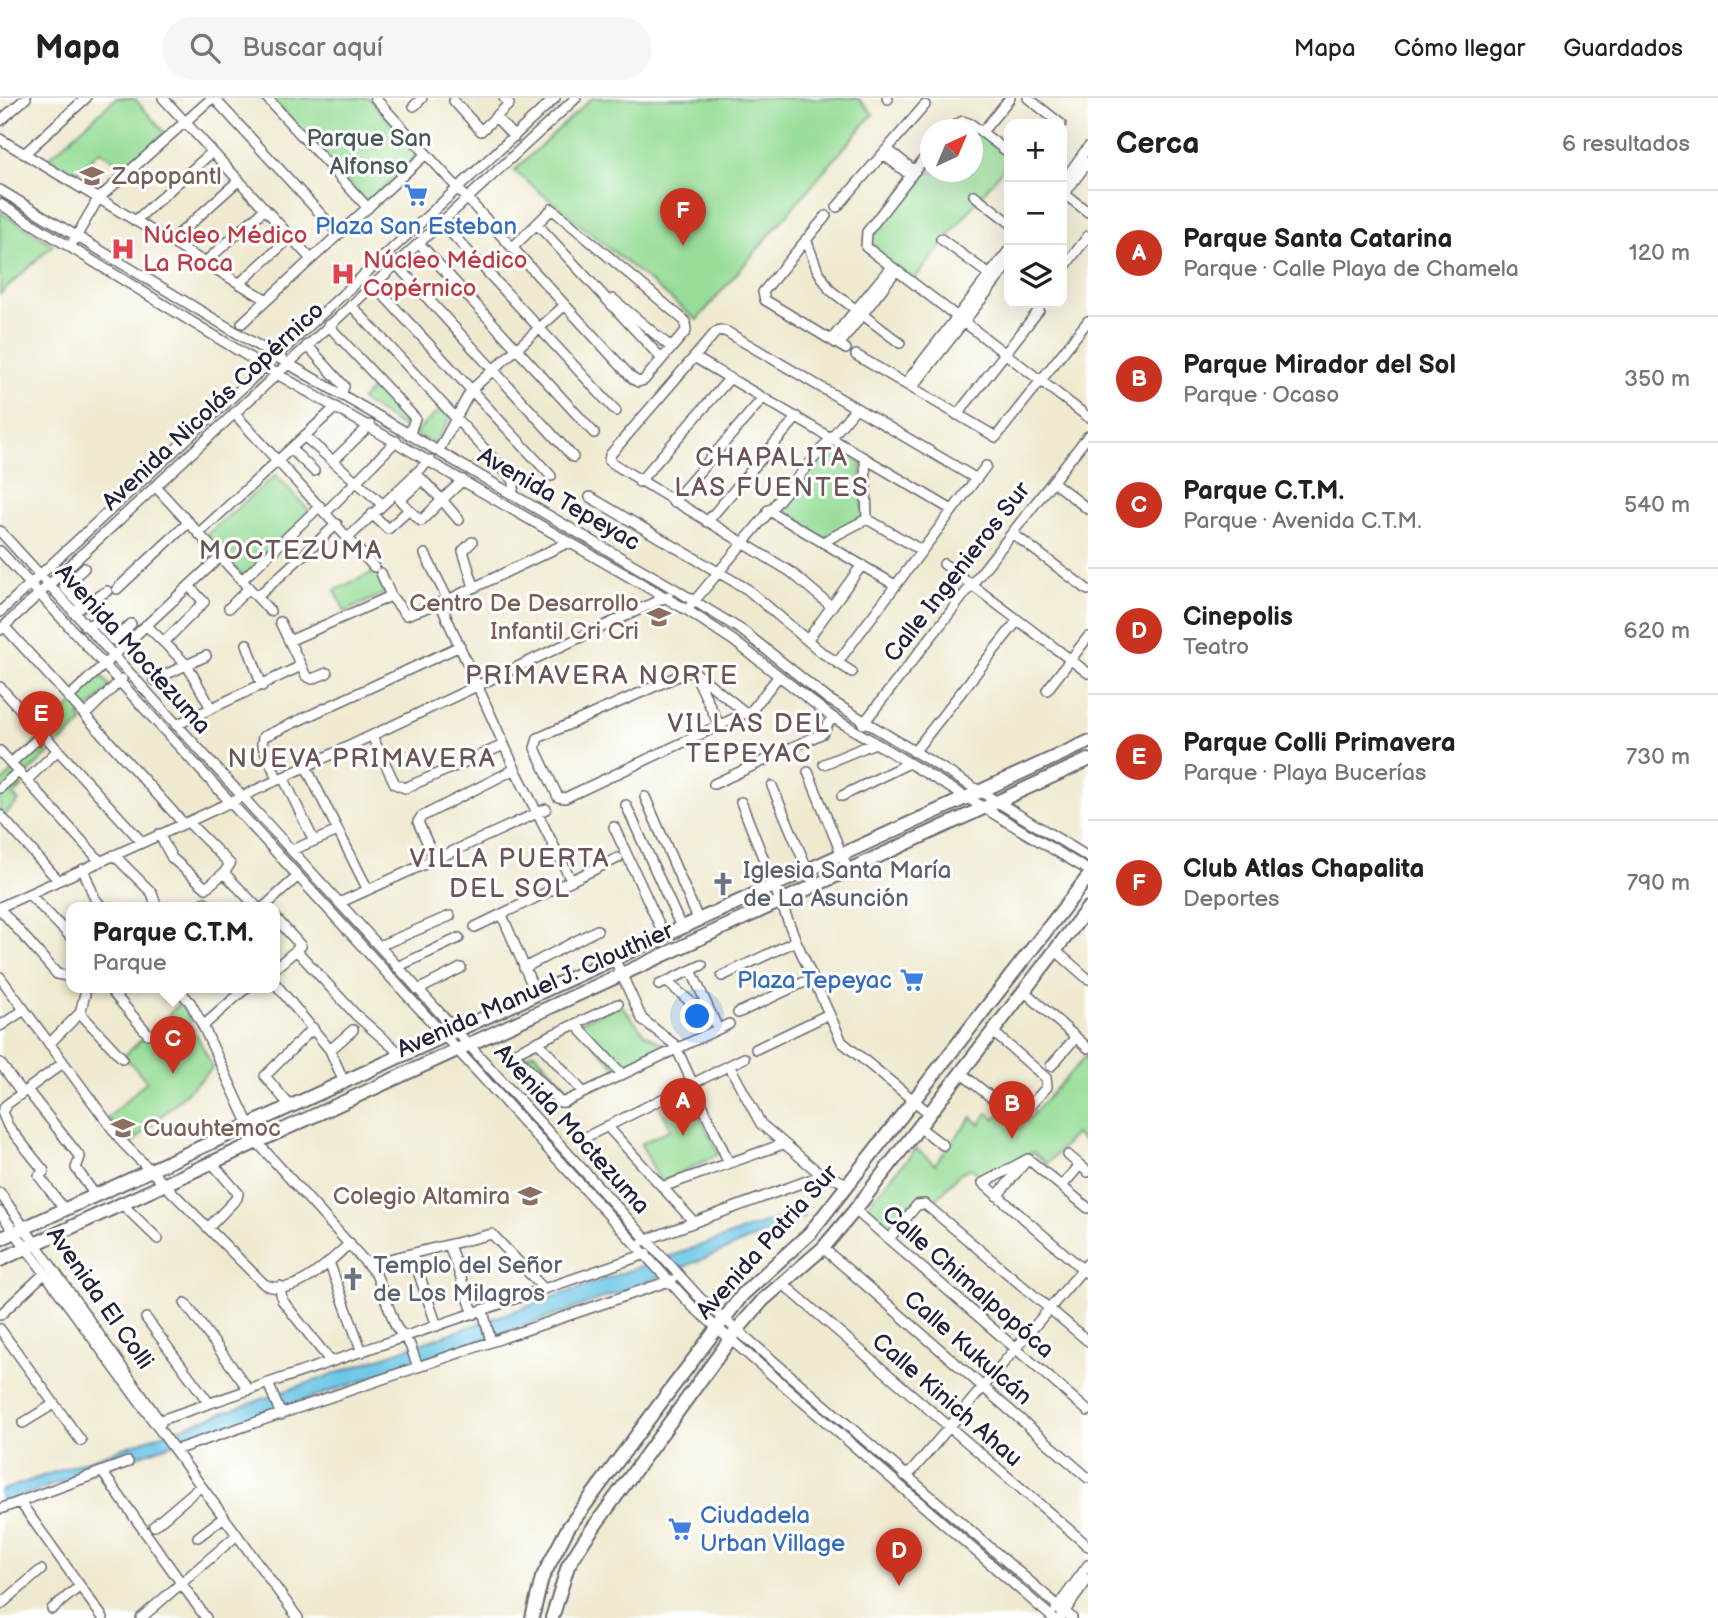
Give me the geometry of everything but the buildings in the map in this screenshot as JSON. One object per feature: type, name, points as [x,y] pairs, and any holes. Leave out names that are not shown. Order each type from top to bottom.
[{"type":"main road","name":"Avenida Manuel J. Clouthier","points":[[0,1238],[1088,742]]},
{"type":"main road","name":"Avenida Manuel J. Clouthier","points":[[0,1260],[1088,760]]},
{"type":"main road","points":[[858,846],[865,862]]},
{"type":"main road","name":"Avenida Patria Sur","points":[[532,1618],[539,1586],[562,1538],[724,1318],[743,1294],[810,1233],[1088,877]]},
{"type":"main road","name":"Avenida Patria Sur","points":[[552,1618],[565,1572],[585,1539],[733,1335],[782,1283],[823,1248],[855,1210],[1087,909]]},
{"type":"main road","points":[[714,912],[722,928]]},
{"type":"main road","points":[[539,1586],[549,1577],[565,1572],[561,1561],[562,1538]]},
{"type":"street","points":[[0,121],[26,98]]},
{"type":"street","points":[[24,154],[86,98]]},
{"type":"street","points":[[163,98],[312,259]]},
{"type":"street","points":[[70,247],[98,199],[213,98],[339,234]]},
{"type":"street","points":[[267,98],[368,208]]},
{"type":"street","points":[[375,98],[512,248],[638,382],[644,380],[686,331],[688,325],[685,321],[552,209],[512,248]]},
{"type":"street","points":[[414,106],[422,98]]},
{"type":"street","points":[[454,101],[481,131],[509,104],[504,98]]},
{"type":"street","name":"Avenida Nicolás Copérnico","points":[[0,612],[555,98]]},
{"type":"street","name":"Avenida Nicolás Copérnico","points":[[2,628],[576,98]]},
{"type":"street","points":[[983,131],[1010,98]]},
{"type":"street","points":[[1028,98],[1054,119]]},
{"type":"street","points":[[837,207],[925,105]]},
{"type":"street","points":[[496,117],[514,137]]},
{"type":"street","points":[[983,133],[1004,149]]},
{"type":"street","points":[[0,139],[267,300]]},
{"type":"street","points":[[1063,182],[1088,148]]},
{"type":"street","points":[[885,151],[913,173]]},
{"type":"street","points":[[135,221],[212,152]]},
{"type":"street","points":[[242,323],[426,154]]},
{"type":"street","points":[[1067,188],[1088,162]]},
{"type":"street","points":[[920,164],[864,239],[870,253],[1088,417]]},
{"type":"street","points":[[170,242],[239,180]]},
{"type":"street","name":"Avenida Tepeyac","points":[[0,190],[276,357],[678,591],[743,631],[808,685],[1088,857]]},
{"type":"street","points":[[974,195],[1004,218]]},
{"type":"street","points":[[1067,197],[1088,212]]},
{"type":"street","name":"Avenida Tepeyac","points":[[0,204],[265,367],[396,440],[687,610],[734,641],[832,717],[1088,870]]},
{"type":"street","points":[[204,263],[265,209]]},
{"type":"street","points":[[826,216],[764,289],[765,300],[839,344],[859,312],[893,270]]},
{"type":"street","points":[[441,222],[616,411]]},
{"type":"street","points":[[537,223],[662,359]]},
{"type":"street","points":[[1067,264],[1088,236]]},
{"type":"street","points":[[239,284],[291,237]]},
{"type":"street","points":[[806,239],[822,279],[830,290],[900,343]]},
{"type":"street","points":[[941,239],[989,275]]},
{"type":"street","points":[[419,243],[594,433]]},
{"type":"street","points":[[959,321],[1004,256]]},
{"type":"street","points":[[396,264],[573,457]]},
{"type":"street","points":[[908,386],[1004,270]]},
{"type":"street","points":[[587,278],[672,348]]},
{"type":"street","points":[[373,284],[551,475]]},
{"type":"street","points":[[351,305],[515,482],[512,493]]},
{"type":"street","points":[[439,450],[471,390],[565,305]]},
{"type":"street","points":[[957,415],[1039,310]]},
{"type":"street","points":[[856,355],[990,436],[1001,434],[1088,321]]},
{"type":"street","points":[[328,326],[415,418],[410,433]]},
{"type":"street","points":[[831,606],[790,572],[639,482],[609,461],[610,455],[720,330],[975,478]]},
{"type":"street","points":[[306,345],[342,384],[342,393]]},
{"type":"street","points":[[694,357],[952,510]]},
{"type":"street","points":[[639,482],[730,378]]},
{"type":"street","points":[[673,502],[763,398]]},
{"type":"street","points":[[199,533],[336,407]]},
{"type":"street","points":[[687,610],[856,408]]},
{"type":"street","points":[[234,413],[378,570],[403,615],[444,601],[569,542]]},
{"type":"street","points":[[706,522],[797,417]]},
{"type":"street","points":[[333,461],[384,418]]},
{"type":"street","points":[[304,436],[382,504]]},
{"type":"street","name":"Calle Ingenieros Sur","points":[[857,732],[1088,436]]},
{"type":"street","points":[[242,580],[356,480],[396,440]]},
{"type":"street","points":[[292,449],[314,471]]},
{"type":"street","points":[[865,458],[867,519]]},
{"type":"street","points":[[349,537],[382,504],[397,497],[419,476],[430,460]]},
{"type":"street","points":[[837,663],[986,466]]},
{"type":"street","points":[[475,487],[482,475]]},
{"type":"street","points":[[419,476],[460,520]]},
{"type":"street","points":[[397,497],[421,521],[463,480]]},
{"type":"street","points":[[1053,482],[1088,509]]},
{"type":"street","points":[[155,485],[270,611]]},
{"type":"street","points":[[590,497],[718,572],[775,610],[807,639],[852,672]]},
{"type":"street","points":[[372,514],[388,529],[409,510]]},
{"type":"street","points":[[768,510],[895,585]]},
{"type":"street","points":[[823,542],[867,519]]},
{"type":"street","points":[[867,519],[921,550]]},
{"type":"street","points":[[84,568],[64,587],[78,610],[112,590],[188,522]]},
{"type":"street","points":[[257,597],[337,524]]},
{"type":"street","name":"Avenida Moctezuma","points":[[0,531],[48,585],[78,610],[85,626],[379,946],[418,990],[449,1033]]},
{"type":"street","points":[[1012,533],[1088,590]]},
{"type":"street","points":[[472,542],[463,551],[474,587]]},
{"type":"street","name":"Avenida Moctezuma","points":[[0,551],[298,876],[679,1275],[724,1318],[733,1335],[1058,1615]]},
{"type":"street","points":[[425,554],[478,687],[515,769],[571,880]]},
{"type":"street","points":[[69,697],[220,557]]},
{"type":"street","points":[[944,564],[1088,673]]},
{"type":"street","points":[[807,639],[862,565]]},
{"type":"street","points":[[163,642],[204,602],[189,586]]},
{"type":"street","points":[[229,608],[249,588]]},
{"type":"street","points":[[66,975],[57,974],[1,905],[186,823],[678,591]]},
{"type":"street","points":[[289,641],[391,596]]},
{"type":"street","points":[[914,751],[1018,620]]},
{"type":"street","points":[[85,626],[97,622],[113,640],[131,624]]},
{"type":"street","points":[[280,622],[306,676],[312,678],[327,673]]},
{"type":"street","points":[[146,625],[187,665],[211,708]]},
{"type":"street","points":[[2,628],[186,823],[230,864],[225,873],[204,888],[168,854],[159,834]]},
{"type":"street","points":[[1047,690],[1088,637]]},
{"type":"street","points":[[247,645],[261,686]]},
{"type":"street","points":[[314,841],[262,744],[263,737],[460,646]]},
{"type":"street","points":[[154,680],[206,656]]},
{"type":"street","points":[[176,725],[301,666]]},
{"type":"street","points":[[692,670],[538,738],[535,748],[556,795],[565,799],[752,710],[778,677]]},
{"type":"street","points":[[692,670],[746,713]]},
{"type":"street","points":[[692,670],[719,725]]},
{"type":"street","points":[[85,715],[129,673]]},
{"type":"street","points":[[0,687],[142,842]]},
{"type":"street","points":[[714,784],[823,733],[832,717]]},
{"type":"street","points":[[11,763],[43,734]]},
{"type":"street","points":[[372,736],[395,784],[405,788],[504,745]]},
{"type":"street","points":[[824,764],[874,743]]},
{"type":"street","points":[[27,780],[58,750]]},
{"type":"street","points":[[0,751],[100,861]]},
{"type":"street","points":[[842,796],[909,763]]},
{"type":"street","points":[[306,767],[368,890]]},
{"type":"street","points":[[435,860],[418,822],[421,817],[515,769]]},
{"type":"street","points":[[0,788],[19,772]]},
{"type":"street","points":[[808,772],[848,870]]},
{"type":"street","points":[[772,786],[814,885]]},
{"type":"street","points":[[645,797],[698,919]]},
{"type":"street","points":[[741,802],[796,942],[842,1042],[929,1114]]},
{"type":"street","points":[[626,805],[681,927]]},
{"type":"street","points":[[339,903],[546,809]]},
{"type":"street","points":[[0,815],[58,880]]},
{"type":"street","points":[[614,827],[664,935]]},
{"type":"street","points":[[292,850],[338,831]]},
{"type":"street","points":[[114,855],[152,894],[155,902]]},
{"type":"street","points":[[475,927],[618,858]]},
{"type":"street","points":[[83,869],[98,902]]},
{"type":"street","points":[[225,873],[257,902]]},
{"type":"street","points":[[269,902],[298,876]]},
{"type":"street","points":[[29,894],[66,932]]},
{"type":"street","points":[[502,915],[536,994]]},
{"type":"street","points":[[379,946],[450,916]]},
{"type":"street","points":[[280,923],[356,1015],[402,1055]]},
{"type":"street","points":[[524,968],[597,930]]},
{"type":"street","points":[[397,967],[459,938]]},
{"type":"street","points":[[722,976],[796,942]]},
{"type":"street","points":[[280,965],[299,948]]},
{"type":"street","points":[[1055,950],[1088,979]]},
{"type":"street","points":[[614,958],[642,1019],[676,1049],[729,1163]]},
{"type":"street","points":[[702,965],[663,984],[717,1026]]},
{"type":"street","points":[[418,990],[461,968]]},
{"type":"street","points":[[691,970],[717,1026]]},
{"type":"street","points":[[0,976],[122,1143],[264,1284],[280,1286],[307,1280],[350,1243]]},
{"type":"street","points":[[738,1013],[813,978]]},
{"type":"street","points":[[280,988],[330,1049],[344,1082]]},
{"type":"street","points":[[1024,991],[1088,1048]]},
{"type":"street","points":[[49,1044],[80,1013],[85,993]]},
{"type":"street","points":[[113,993],[148,1034]]},
{"type":"street","points":[[182,993],[190,1002],[203,1026],[247,1126],[257,1142],[369,1264],[380,1281],[417,1365]]},
{"type":"street","points":[[203,1026],[240,993]]},
{"type":"street","points":[[618,1004],[509,1055],[559,1102],[676,1049],[717,1026],[729,1024]]},
{"type":"street","points":[[0,1026],[24,1010]]},
{"type":"street","points":[[80,1013],[122,1058]]},
{"type":"street","points":[[756,1049],[829,1014]]},
{"type":"street","points":[[575,1024],[622,1074]]},
{"type":"street","points":[[290,1106],[265,1076],[313,1028]]},
{"type":"street","points":[[330,1049],[353,1030]]},
{"type":"street","points":[[961,1073],[1018,1119],[1048,1083],[992,1032]]},
{"type":"street","points":[[1051,1066],[1076,1037]]},
{"type":"street","points":[[538,1042],[583,1093]]},
{"type":"street","name":"Avenida Moctezuma","points":[[461,1046],[636,1246],[716,1329],[733,1335],[909,1475],[1058,1615]]},
{"type":"street","points":[[584,1138],[730,1068],[744,1058]]},
{"type":"street","points":[[0,1063],[80,1157],[76,1168],[95,1195]]},
{"type":"street","points":[[63,1063],[3,1110],[8,1126],[44,1171],[39,1176],[64,1209]]},
{"type":"street","points":[[730,1068],[761,1124],[821,1174],[838,1197]]},
{"type":"street","points":[[0,1133],[8,1126]]},
{"type":"street","points":[[607,1126],[694,1222]]},
{"type":"street","points":[[919,1127],[943,1145]]},
{"type":"street","points":[[662,1187],[783,1144]]},
{"type":"street","points":[[1068,1155],[1088,1172]]},
{"type":"street","points":[[909,1475],[1086,1269],[997,1196],[983,1181],[1028,1159]]},
{"type":"street","points":[[1028,1159],[1088,1208]]},
{"type":"street","points":[[997,1196],[1028,1159]]},
{"type":"street","points":[[208,1228],[237,1198],[237,1193],[212,1163]]},
{"type":"street","points":[[1062,1186],[1080,1165]]},
{"type":"street","points":[[636,1246],[821,1174],[848,1184]]},
{"type":"street","name":"Avenida El Colli","points":[[0,1193],[20,1229],[160,1426],[172,1447],[298,1618]]},
{"type":"street","points":[[889,1239],[922,1203],[1088,1341]]},
{"type":"street","points":[[123,1205],[158,1239]]},
{"type":"street","name":"Calle Chimalpopóca","points":[[855,1210],[1088,1411]]},
{"type":"street","name":"Avenida El Colli","points":[[0,1212],[20,1229]]},
{"type":"street","points":[[369,1264],[492,1234],[544,1289]]},
{"type":"street","points":[[449,1245],[491,1340]]},
{"type":"street","name":"Avenida El Colli","points":[[32,1246],[45,1273],[160,1426]]},
{"type":"street","name":"Calle Kukulcán","points":[[823,1248],[1088,1478]]},
{"type":"street","points":[[160,1426],[209,1403],[249,1390],[270,1387],[331,1362],[407,1341],[437,1326],[481,1314],[544,1289],[647,1258],[657,1251]]},
{"type":"street","points":[[412,1254],[437,1326]]},
{"type":"street","points":[[329,1262],[362,1352]]},
{"type":"street","points":[[0,1315],[45,1273]]},
{"type":"street","points":[[172,1447],[281,1415],[679,1275]]},
{"type":"street","name":"Calle Kinich Ahau","points":[[782,1283],[1088,1546]]},
{"type":"street","points":[[280,1286],[282,1300],[331,1362]]},
{"type":"street","points":[[185,1303],[249,1390]]},
{"type":"street","points":[[146,1318],[209,1403]]},
{"type":"street","points":[[0,1329],[81,1441]]},
{"type":"street","points":[[270,1387],[281,1415]]},
{"type":"street","points":[[23,1423],[54,1404]]},
{"type":"street","points":[[0,1509],[128,1462]]},
{"type":"street","points":[[103,1473],[206,1618]]},
{"type":"street","points":[[154,1526],[201,1486]]},
{"type":"street","points":[[20,1502],[103,1618]]},
{"type":"street","points":[[198,1537],[224,1517]]},
{"type":"street","points":[[141,1618],[237,1535]]},
{"type":"street","points":[[1058,1615],[1088,1565]]},
{"type":"street","points":[[0,1605],[41,1570]]},
{"type":"street","points":[[1058,1615],[1088,1579]]},
{"type":"street","points":[[52,1609],[80,1586]]},
{"type":"green space","points":[[116,98],[134,98],[165,133],[125,167],[100,151],[69,178],[44,162]]},
{"type":"green space","name":"Parque San Alfonso","points":[[271,98],[369,98],[422,154],[367,203]]},
{"type":"green space","points":[[592,98],[858,98],[873,114],[697,320],[514,171]]},
{"type":"green space","points":[[983,134],[1004,153],[1004,167],[914,280],[872,252],[865,239],[920,167],[920,182],[983,182]]},
{"type":"green space","points":[[0,212],[53,245],[0,294]]},
{"type":"green space","points":[[376,385],[408,416],[409,424],[402,427],[361,400]]},
{"type":"green space","points":[[441,409],[450,418],[434,445],[414,433]]},
{"type":"green space","points":[[831,442],[861,459],[863,516],[822,540],[772,510]]},
{"type":"green space","points":[[276,475],[312,514],[244,578],[205,536]]},
{"type":"green space","points":[[378,570],[387,592],[345,612],[335,590]]},
{"type":"green space","points":[[99,673],[111,687],[79,717],[83,722],[19,781],[22,787],[13,795],[19,801],[3,816],[0,812],[0,784],[18,767],[14,762],[47,732],[50,735],[58,728],[53,723],[75,702],[72,698]]},
{"type":"green space","points":[[181,1003],[213,1068],[130,1145],[108,1118],[147,1081],[124,1056]]},
{"type":"green space","points":[[621,1005],[645,1034],[674,1050],[622,1074],[575,1024]]},
{"type":"green space","points":[[534,1052],[575,1096],[560,1102],[518,1059]]},
{"type":"green space","points":[[1088,1054],[1088,1145],[1075,1134],[1047,1164],[1033,1152],[981,1176],[971,1168],[960,1173],[934,1202],[923,1194],[889,1232],[863,1210],[916,1149],[935,1164],[972,1117],[980,1124],[988,1113],[995,1119],[1000,1114],[1019,1129]]},
{"type":"green space","points":[[688,1093],[719,1154],[661,1183],[641,1144],[671,1129],[660,1107]]},
{"type":"water","points":[[802,1210],[804,1217],[617,1293],[0,1504],[0,1491]]},
{"type":"place","name":"Zapopantl","points":[[92,176]]},
{"type":"place","name":"Plaza San Esteban","points":[[416,195]]},
{"type":"place","name":"Club Atlas Chapalita","points":[[683,246]]},
{"type":"place","name":"Núcleo Médico La Roca","points":[[123,249]]},
{"type":"place","name":"Núcleo Médico Copérnico","points":[[343,274]]},
{"type":"place","name":"Centro De Desarrollo Infantil Cri Cri","points":[[659,617]]},
{"type":"place","name":"Parque Colli Primavera","points":[[41,749]]},
{"type":"place","name":"Iglesia Santa María de La Asunción","points":[[723,884]]},
{"type":"place","name":"Plaza Tepeyac","points":[[912,980]]},
{"type":"place","name":"Parque C.T.M.","points":[[173,1074]]},
{"type":"place","name":"Cuauhtemoc","points":[[123,1128]]},
{"type":"place","name":"Parque Santa Catarina","points":[[683,1136]]},
{"type":"place","name":"Parque Mirador del Sol","points":[[1012,1139]]},
{"type":"place","name":"Colegio Altamira","points":[[530,1196]]},
{"type":"place","name":"Templo del Señor de Los Milagros","points":[[353,1279]]},
{"type":"place","name":"Ciudadela Urban Village","points":[[680,1529]]},
{"type":"place","name":"Cinepolis","points":[[899,1586]]},
{"type":"district","name":"CHAPALITA LAS FUENTES","points":[[772,473]]},
{"type":"district","name":"MOCTEZUMA","points":[[291,551]]},
{"type":"district","name":"PRIMAVERA NORTE","points":[[602,676]]},
{"type":"district","name":"VILLAS DEL TEPEYAC","points":[[749,739]]},
{"type":"district","name":"NUEVA PRIMAVERA","points":[[362,759]]},
{"type":"district","name":"VILLA PUERTA DEL SOL","points":[[510,874]]}]
